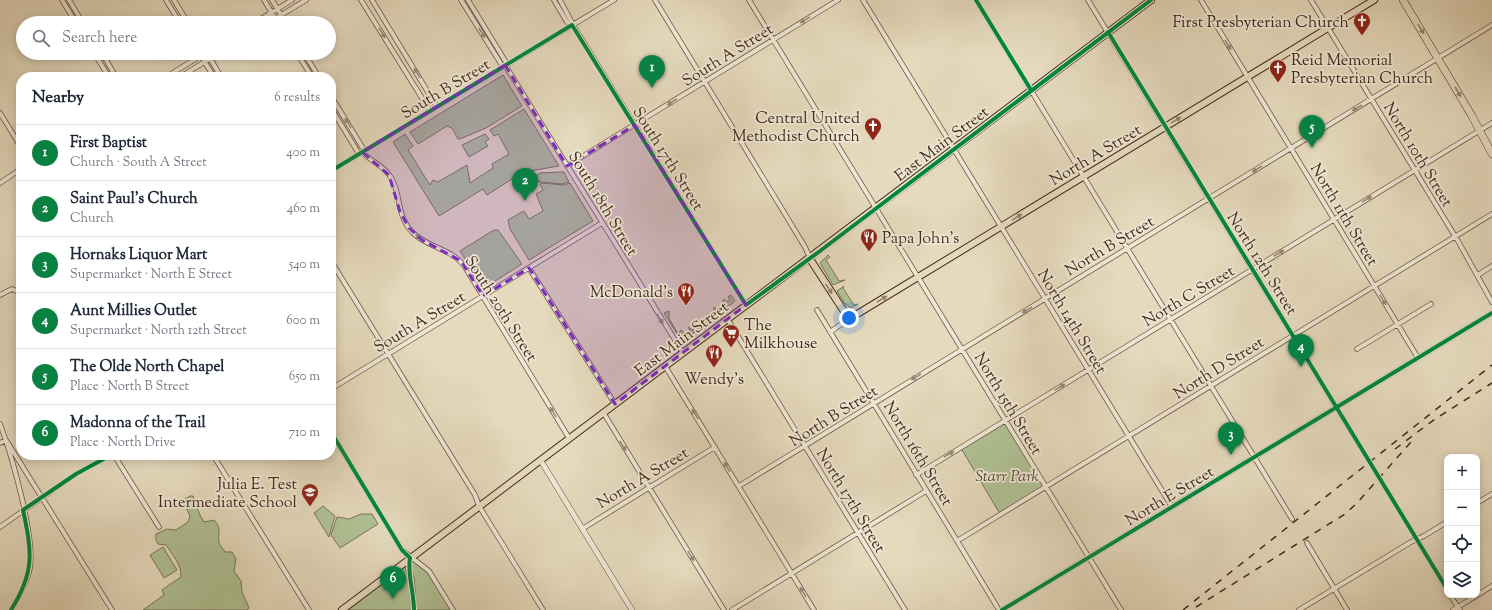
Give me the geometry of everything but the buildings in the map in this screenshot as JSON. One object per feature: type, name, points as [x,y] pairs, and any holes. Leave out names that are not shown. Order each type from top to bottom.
[{"type":"highway","points":[[1403,0],[1438,58],[1492,154]]},
{"type":"main road","name":"East Main Street","points":[[342,610],[541,461],[603,412],[810,259],[954,148],[1151,0]]},
{"type":"main road","name":"North A Street","points":[[848,319],[1374,0]]},
{"type":"main road","points":[[810,259],[848,319]]},
{"type":"street","points":[[62,0],[72,16]]},
{"type":"street","points":[[69,0],[79,16]]},
{"type":"street","points":[[166,0],[176,16]]},
{"type":"street","points":[[174,0],[184,16]]},
{"type":"street","points":[[264,0],[274,16]]},
{"type":"street","points":[[272,0],[281,15],[306,0]]},
{"type":"street","points":[[265,16],[292,0]]},
{"type":"street","points":[[362,0],[430,111]]},
{"type":"street","points":[[372,0],[437,106]]},
{"type":"street","name":"South 18th Street","points":[[461,0],[505,65]]},
{"type":"street","name":"South 18th Street","points":[[468,0],[505,65],[683,353]]},
{"type":"street","name":"South 17th Street","points":[[554,0],[567,22],[572,25]]},
{"type":"street","name":"South 17th Street","points":[[560,0],[572,25],[635,124],[746,305]]},
{"type":"street","name":"South B Street","points":[[336,168],[614,0]]},
{"type":"street","points":[[655,0],[805,247],[810,259]]},
{"type":"street","name":"North 15th Street","points":[[749,0],[919,276],[1121,610]]},
{"type":"street","name":"South A Street","points":[[567,166],[838,0]]},
{"type":"street","name":"North 14th Street","points":[[863,0],[1172,507]]},
{"type":"street","points":[[976,0],[1292,519]]},
{"type":"street","name":"North 12th Street","points":[[1088,0],[1444,584]]},
{"type":"street","name":"North 11th Street","points":[[1201,0],[1418,358]]},
{"type":"street","name":"North 10th Street","points":[[1311,0],[1455,236],[1492,302]]},
{"type":"street","name":"North B Street","points":[[739,486],[1492,25]]},
{"type":"street","points":[[98,60],[106,72]]},
{"type":"street","points":[[106,60],[113,72]]},
{"type":"street","points":[[173,72],[191,60]]},
{"type":"street","points":[[188,72],[208,60]]},
{"type":"street","points":[[211,60],[218,72]]},
{"type":"street","points":[[301,60],[309,72]]},
{"type":"street","points":[[308,60],[316,72]]},
{"type":"street","points":[[204,62],[211,72]]},
{"type":"street","name":"South 20th Street","points":[[336,105],[362,152]]},
{"type":"street","points":[[0,113],[16,139]]},
{"type":"street","name":"South 20th Street","points":[[336,115],[362,152],[390,175],[400,212],[412,232],[422,240],[448,251],[465,267],[569,438]]},
{"type":"street","name":"North C Street","points":[[916,475],[1492,123]]},
{"type":"street","points":[[0,183],[16,172]]},
{"type":"street","name":"North D Street","points":[[956,541],[1492,214]]},
{"type":"street","name":"South A Street","points":[[336,386],[602,223]]},
{"type":"street","points":[[1478,275],[1492,266]]},
{"type":"street","points":[[529,268],[615,404]]},
{"type":"street","points":[[336,269],[475,495],[479,506],[543,610]]},
{"type":"street","points":[[0,295],[10,290],[16,290]]},
{"type":"street","points":[[1357,349],[1431,304]]},
{"type":"street","name":"North 16th Street","points":[[817,310],[999,610]]},
{"type":"street","name":"North E Street","points":[[1002,610],[1492,313]]},
{"type":"street","name":"North A Street","points":[[830,332],[848,319]]},
{"type":"street","name":"North 17th Street","points":[[728,320],[905,610]]},
{"type":"street","points":[[665,366],[814,610]]},
{"type":"street","points":[[603,412],[724,610]]},
{"type":"street","points":[[0,424],[6,440],[30,540],[30,570],[24,586],[11,610]]},
{"type":"street","points":[[0,443],[6,440]]},
{"type":"street","points":[[6,440],[16,456]]},
{"type":"street","points":[[336,440],[402,550],[410,558],[423,565],[429,572],[453,610]]},
{"type":"street","name":"North A Street","points":[[582,529],[715,447]]},
{"type":"street","points":[[18,460],[112,610]]},
{"type":"street","points":[[0,527],[76,474],[101,460]]},
{"type":"street","points":[[117,460],[159,527]]},
{"type":"street","points":[[217,460],[309,610]]},
{"type":"street","points":[[541,461],[632,610]]},
{"type":"street","points":[[732,610],[926,490]]},
{"type":"street","points":[[1480,501],[1492,494]]},
{"type":"street","points":[[1299,610],[1444,524]]},
{"type":"street","points":[[1307,543],[1347,610]]},
{"type":"street","points":[[410,558],[408,569],[412,583],[414,610]]},
{"type":"street","points":[[1453,610],[1459,609],[1492,586]]},
{"type":"street","points":[[1452,598],[1459,609]]},
{"type":"highlighted area","points":[[505,65],[567,166],[635,125],[746,305],[615,404],[529,268],[483,296],[461,261],[422,240],[409,228],[400,212],[389,175],[362,152]]},
{"type":"green space","points":[[503,75],[522,106],[486,128],[460,139],[458,139],[452,128],[447,126],[418,144],[410,132]]},
{"type":"green space","points":[[524,109],[559,166],[530,171],[529,168],[487,195],[483,189],[439,216],[393,142],[405,134],[413,146],[408,150],[430,185],[433,180],[438,182],[467,165],[470,183],[493,168],[492,164],[509,154],[498,134],[494,136],[490,130]]},
{"type":"green space","points":[[485,134],[489,139],[485,142],[488,146],[469,157],[462,145]]},
{"type":"green space","points":[[564,172],[569,182],[562,184],[539,182],[535,176],[540,173]]},
{"type":"green space","points":[[570,183],[593,221],[529,260],[510,229],[508,220],[524,211],[529,219],[543,211],[536,194],[543,190],[540,184],[564,185]]},
{"type":"green space","points":[[494,230],[498,230],[522,264],[484,288],[460,251]]},
{"type":"green space","points":[[828,255],[830,257],[826,260],[839,281],[845,280],[833,285],[820,263]]},
{"type":"green space","points":[[844,286],[843,288],[854,305],[858,304],[851,308],[845,304],[837,291]]},
{"type":"green space","points":[[731,295],[735,301],[726,308],[723,301],[724,299],[726,302],[730,300],[728,297]]},
{"type":"green space","points":[[713,308],[716,308],[719,314],[696,332],[693,328],[716,311]]},
{"type":"green space","points":[[669,311],[669,318],[678,334],[681,330],[685,334],[690,330],[688,327],[695,332],[682,342],[664,313]]},
{"type":"green space","name":"Starr Park","points":[[1006,420],[1046,486],[1000,514],[961,448]]},
{"type":"green space","points":[[193,496],[204,522],[214,520],[217,523],[220,544],[225,552],[232,552],[236,559],[234,571],[241,581],[242,592],[249,608],[247,610],[143,610],[164,595],[162,590],[181,577],[180,568],[176,560],[166,545],[158,544],[156,534],[167,529],[176,530],[188,522],[190,516],[184,503],[185,499]]},
{"type":"green space","points":[[323,506],[335,516],[329,537],[314,513]]},
{"type":"green space","points":[[361,514],[372,514],[378,524],[340,548],[331,535],[337,517],[349,519]]},
{"type":"green space","points":[[163,547],[177,570],[164,578],[150,555]]},
{"type":"green space","points":[[410,558],[429,571],[453,610],[342,610]]},
{"type":"railway","points":[[1183,610],[1492,365]]},
{"type":"railway","points":[[1395,449],[1435,419],[1492,383]]},
{"type":"railway","points":[[1196,607],[1345,514],[1357,503],[1411,442]]},
{"type":"cycle path","points":[[976,0],[1031,90]]},
{"type":"cycle path","points":[[336,168],[572,25],[746,305],[820,251],[1151,0]]},
{"type":"cycle path","points":[[1108,32],[1444,584]]},
{"type":"cycle path","points":[[1002,610],[1492,313]]},
{"type":"cycle path","points":[[336,440],[402,550],[410,558],[409,570],[414,610]]},
{"type":"cycle path","points":[[11,610],[19,597],[28,573],[29,550],[23,510],[76,474],[102,460]]},
{"type":"place","name":"First Presbyterian Church","points":[[1362,36]]},
{"type":"place","name":"Reid Memorial Presbyterian Church","points":[[1278,83]]},
{"type":"place","name":"First Baptist","points":[[652,88]]},
{"type":"place","name":"Central United Methodist Church","points":[[873,141]]},
{"type":"place","name":"The Olde North Chapel","points":[[1312,148]]},
{"type":"place","name":"Saint Paul’s Church","points":[[525,201]]},
{"type":"place","name":"Papa John's","points":[[869,252]]},
{"type":"place","name":"McDonald's","points":[[686,306]]},
{"type":"place","name":"The Milkhouse","points":[[731,348]]},
{"type":"place","name":"Aunt Millies Outlet","points":[[1301,367]]},
{"type":"place","name":"Wendy's","points":[[714,368]]},
{"type":"place","name":"Hornaks Liquor Mart","points":[[1231,455]]},
{"type":"place","name":"Julia E. Test Intermediate School","points":[[310,507]]},
{"type":"place","name":"Madonna of the Trail","points":[[393,599]]}]
